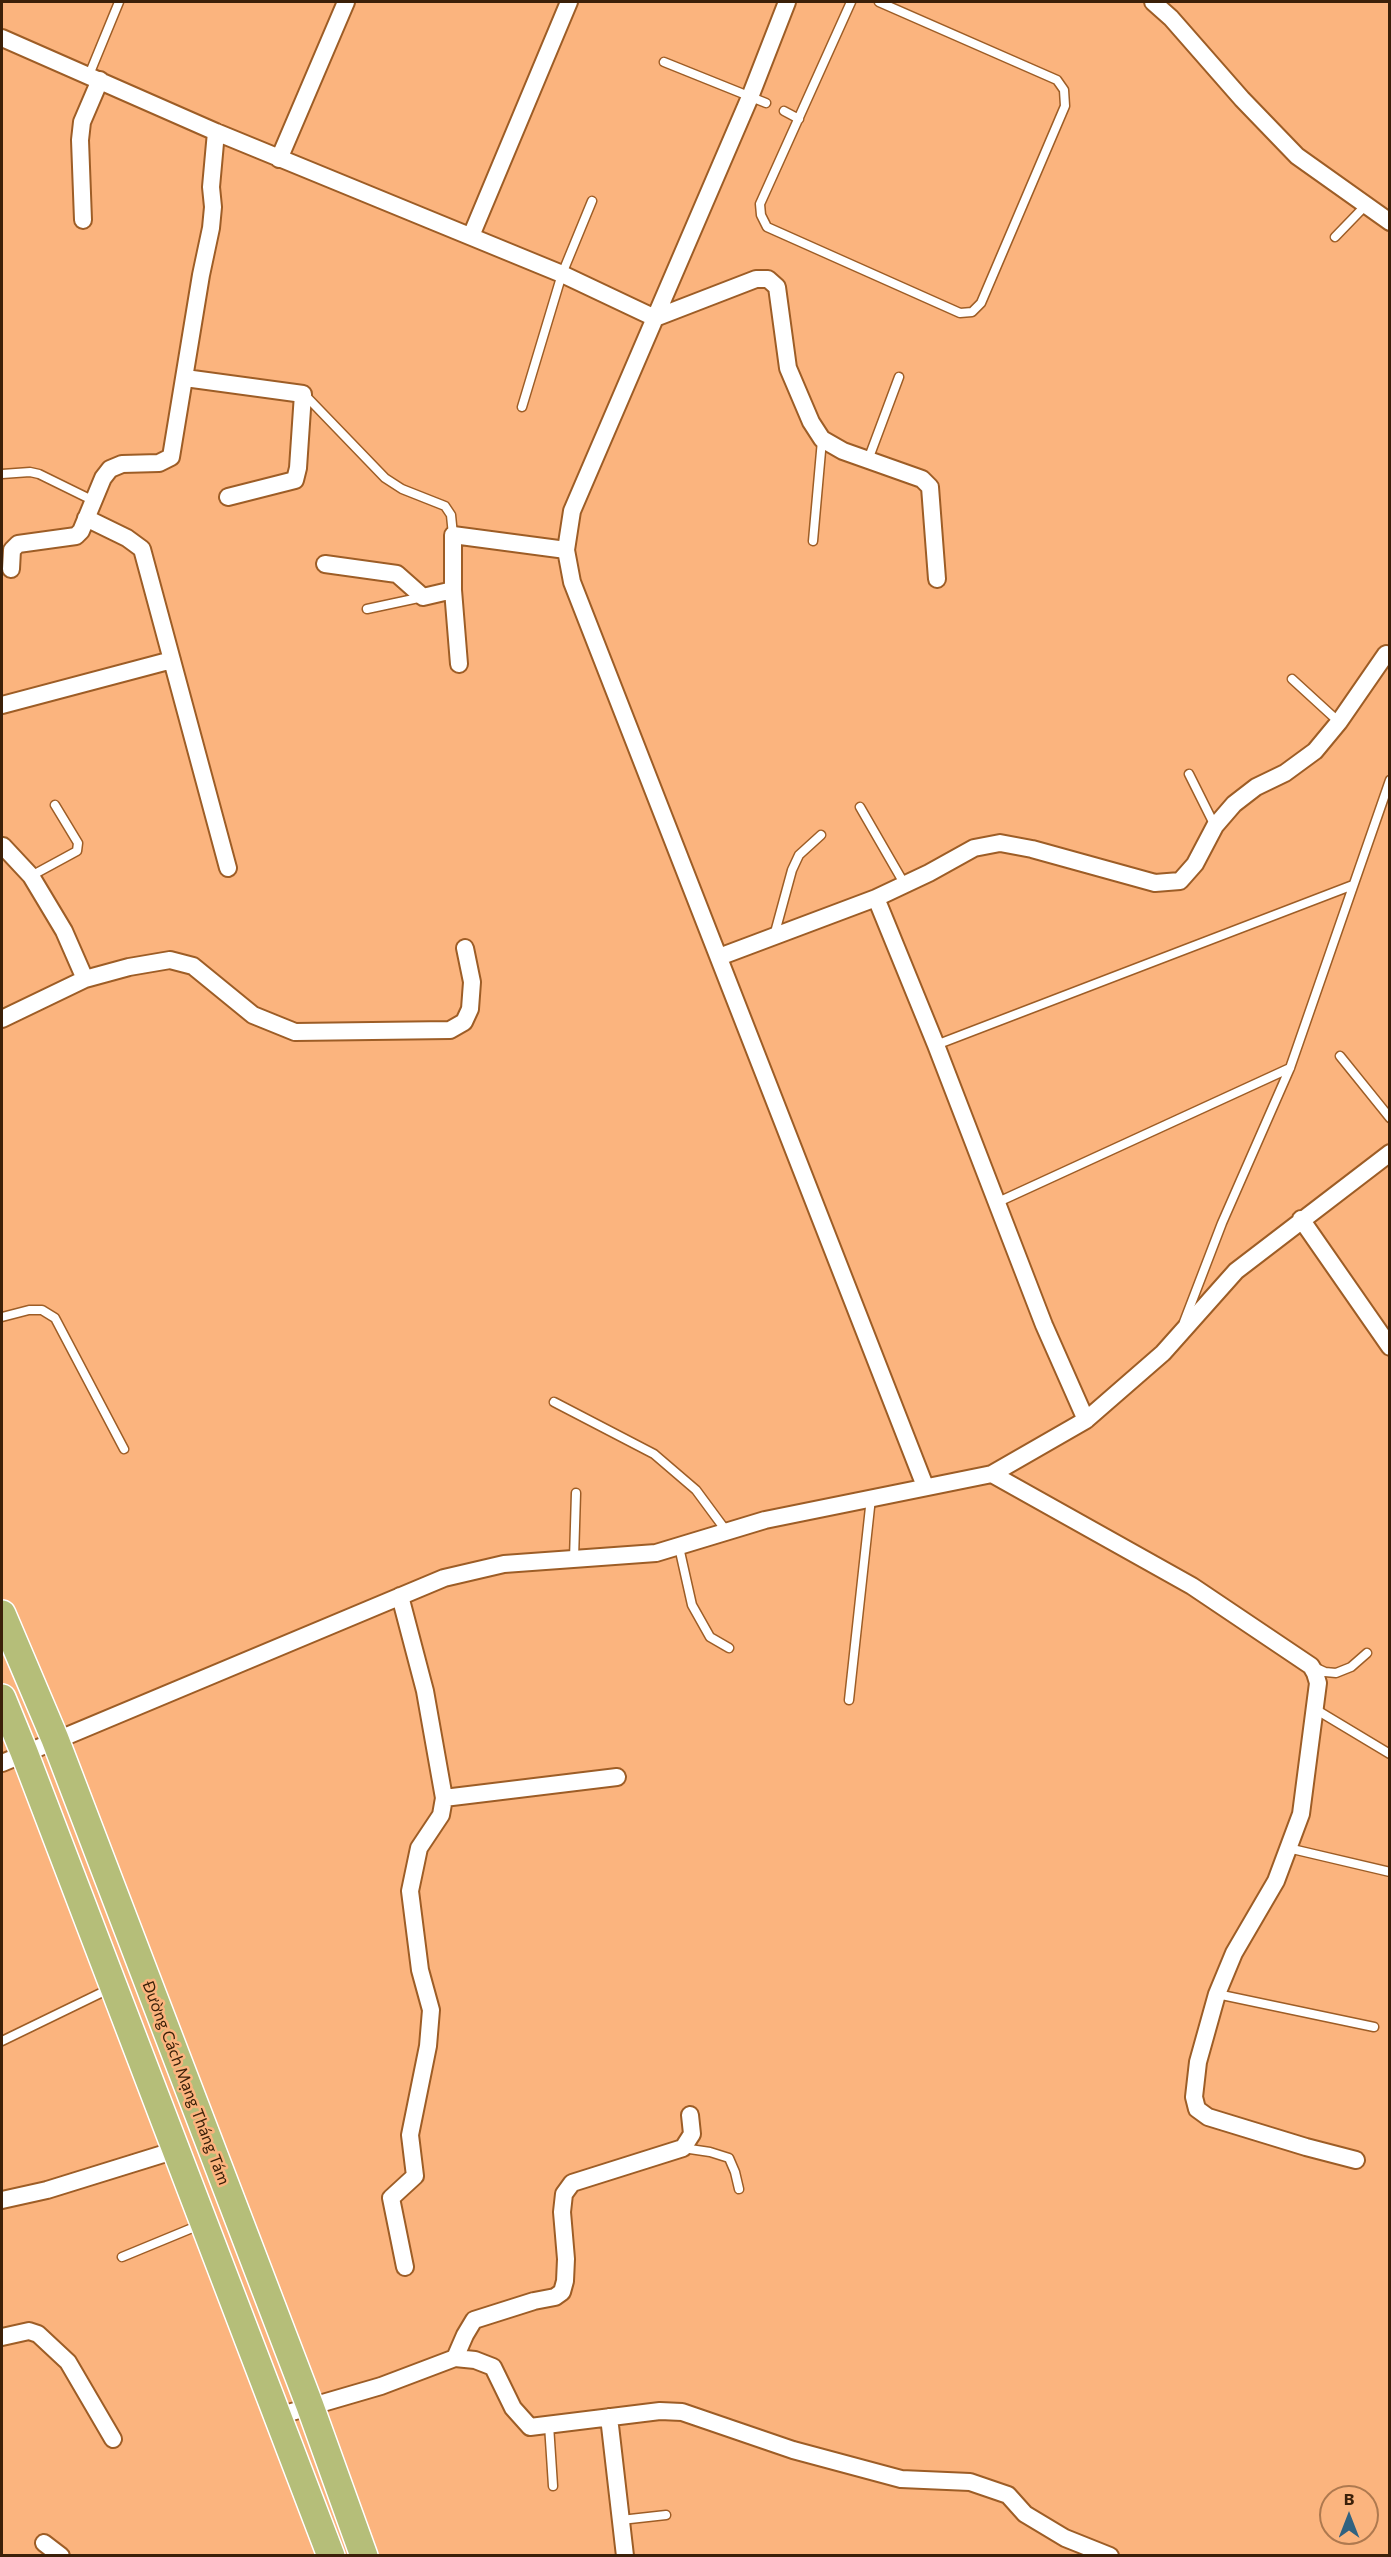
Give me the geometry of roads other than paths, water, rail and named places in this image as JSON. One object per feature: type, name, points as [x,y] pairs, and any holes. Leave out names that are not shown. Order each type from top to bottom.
[{"type":"main road","name":"Đường Cách Mạng Tháng Tám","points":[[2,1614],[55,1739],[310,2406],[364,2556]]},
{"type":"main road","name":"Đường Cách Mạng Tháng Tám","points":[[2,1698],[13,1758],[114,1987],[332,2556]]},
{"type":"street","points":[[279,159],[346,2]]},
{"type":"street","points":[[471,236],[568,2]]},
{"type":"street","points":[[787,2],[750,97],[572,511],[566,550],[572,582],[925,1486]]},
{"type":"street","points":[[1153,2],[1171,18],[1242,99],[1297,156],[1389,222]]},
{"type":"street","points":[[2,38],[279,159],[562,274],[655,318],[756,279],[768,279],[777,287],[788,368],[811,422],[822,439],[843,451],[922,479],[930,487],[937,579]]},
{"type":"street","points":[[83,220],[80,140],[82,122],[94,78]]},
{"type":"street","points":[[11,569],[12,550],[18,544],[76,536],[81,531],[110,469],[122,464],[159,463],[171,457],[211,228],[213,207],[211,187],[216,132]]},
{"type":"street","points":[[185,378],[303,394],[298,468],[295,480],[228,497]]},
{"type":"street","points":[[86,518],[127,538],[141,549],[228,868]]},
{"type":"street","points":[[459,664],[453,590],[453,536],[566,550]]},
{"type":"street","points":[[325,564],[397,574],[423,597],[453,590]]},
{"type":"street","points":[[719,957],[876,898],[974,848],[1000,843],[1032,849],[1155,883],[1180,881],[1195,864],[1215,826],[1234,804],[1256,787],[1285,773],[1315,751],[1339,722],[1386,654]]},
{"type":"street","points":[[2,705],[172,660]]},
{"type":"street","points":[[3,846],[31,876],[63,931],[85,979]]},
{"type":"street","points":[[876,898],[936,1045],[1044,1325],[1086,1420]]},
{"type":"street","points":[[2,1019],[85,979],[129,967],[170,960],[193,966],[253,1015],[295,1032],[450,1030],[464,1022],[470,1009],[472,982],[465,948]]},
{"type":"street","points":[[13,1758],[444,1578],[504,1564],[656,1553],[765,1520],[992,1474],[1086,1420],[1163,1353],[1236,1271],[1389,1153]]},
{"type":"street","points":[[1301,1219],[1389,1347]]},
{"type":"street","points":[[992,1474],[1192,1586],[1311,1666],[1318,1683],[1301,1814],[1276,1881],[1234,1953],[1217,1994],[1198,2062],[1194,2097],[1197,2109],[1208,2117],[1356,2160]]},
{"type":"street","points":[[400,1596],[425,1691],[444,1798],[441,1815],[419,1848],[411,1891],[420,1970],[431,2010],[428,2046],[410,2135],[415,2176],[391,2195],[405,2266]]},
{"type":"street","points":[[444,1798],[617,1777]]},
{"type":"street","points":[[455,2358],[474,2320],[555,2297],[562,2292],[566,2259],[562,2212],[564,2194],[572,2183],[683,2148],[692,2134],[690,2115]]},
{"type":"street","points":[[2,2200],[47,2190],[177,2150]]},
{"type":"street","points":[[2,2337],[28,2331],[38,2334],[68,2362],[113,2439]]},
{"type":"street","points":[[278,2416],[381,2386],[455,2358],[475,2360],[494,2367],[513,2408],[522,2421],[530,2427],[660,2411],[682,2412],[793,2450],[901,2479],[970,2482],[1008,2495],[1025,2514],[1055,2532],[1110,2556]]},
{"type":"street","points":[[609,2417],[625,2556]]},
{"type":"street","points":[[44,2543],[61,2556]]},
{"type":"lane","points":[[94,78],[119,2]]},
{"type":"lane","points":[[851,2],[760,204],[761,216],[767,227],[960,313],[972,312],[981,303],[1065,106],[1064,90],[1057,80],[879,2]]},
{"type":"lane","points":[[664,62],[766,103]]},
{"type":"lane","points":[[784,111],[799,118]]},
{"type":"lane","points":[[522,407],[562,274],[592,201]]},
{"type":"lane","points":[[1335,237],[1365,206]]},
{"type":"lane","points":[[868,460],[899,377]]},
{"type":"lane","points":[[303,394],[385,478],[402,489],[445,506],[451,515],[453,536]]},
{"type":"lane","points":[[813,541],[822,439]]},
{"type":"lane","points":[[2,474],[30,472],[39,474],[94,501]]},
{"type":"lane","points":[[367,609],[423,597]]},
{"type":"lane","points":[[1292,679],[1339,722]]},
{"type":"lane","points":[[1189,774],[1215,826]]},
{"type":"lane","points":[[1180,1333],[1222,1223],[1290,1068],[1389,780]]},
{"type":"lane","points":[[31,876],[77,851],[78,843],[55,805]]},
{"type":"lane","points":[[860,807],[905,885]]},
{"type":"lane","points":[[774,937],[792,870],[799,855],[821,835]]},
{"type":"lane","points":[[936,1045],[1353,885]]},
{"type":"lane","points":[[1340,1056],[1389,1118]]},
{"type":"lane","points":[[996,1203],[1290,1068]]},
{"type":"lane","points":[[2,1317],[28,1310],[42,1310],[55,1318],[124,1449]]},
{"type":"lane","points":[[554,1402],[654,1454],[696,1490],[727,1532]]},
{"type":"lane","points":[[574,1559],[576,1493]]},
{"type":"lane","points":[[849,1700],[871,1498]]},
{"type":"lane","points":[[679,1547],[692,1605],[710,1637],[729,1648]]},
{"type":"lane","points":[[1311,1666],[1324,1672],[1336,1672],[1351,1667],[1367,1653]]},
{"type":"lane","points":[[1315,1709],[1389,1754]]},
{"type":"lane","points":[[1288,1848],[1389,1872]]},
{"type":"lane","points":[[2,2041],[114,1987]]},
{"type":"lane","points":[[1217,1994],[1374,2027]]},
{"type":"lane","points":[[683,2148],[710,2152],[729,2158],[739,2189]]},
{"type":"lane","points":[[122,2257],[204,2223]]},
{"type":"lane","points":[[549,2425],[553,2486]]},
{"type":"lane","points":[[621,2520],[666,2515]]}]
